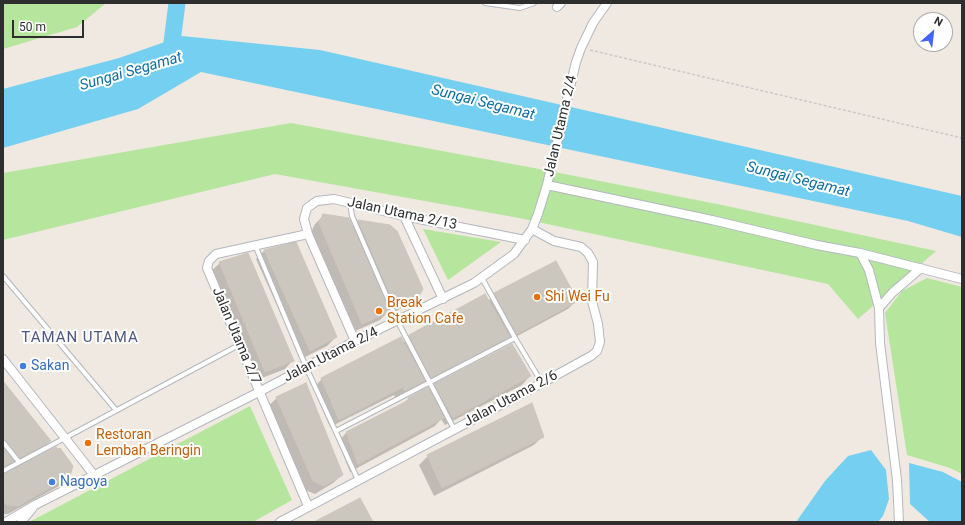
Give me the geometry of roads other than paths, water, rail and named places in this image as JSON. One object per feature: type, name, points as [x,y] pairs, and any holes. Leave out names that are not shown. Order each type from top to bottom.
[{"type":"street","name":"Jalan Utama 2/4","points":[[5,520],[259,392],[355,341],[443,299],[482,277],[514,254],[532,229],[547,185],[576,62],[581,48],[593,23],[607,3]]},
{"type":"street","points":[[547,185],[712,220],[816,245],[860,253],[962,279]]},
{"type":"street","name":"Jalan Utama 2/13","points":[[355,341],[308,234],[304,219],[307,208],[318,201],[334,199],[404,216],[525,240]]},
{"type":"street","points":[[404,216],[443,299]]},
{"type":"street","name":"Jalan Utama 2/6","points":[[280,522],[542,383],[591,356],[597,351],[600,342],[598,324],[592,301],[593,262],[588,253],[581,247],[554,241],[532,229]]},
{"type":"street","name":"Jalan Utama 2/7","points":[[308,234],[216,254],[209,261],[207,268],[308,506]]},
{"type":"street","points":[[860,253],[869,270],[879,308],[880,343],[897,480],[899,522]]},
{"type":"street","points":[[879,308],[892,293],[921,268]]},
{"type":"street","points":[[3,359],[65,436],[94,475]]},
{"type":"street","points":[[21,522],[35,505]]},
{"type":"lane","points":[[486,3],[520,8],[532,3]]},
{"type":"lane","points":[[350,203],[352,216],[398,320],[429,383],[454,429]]},
{"type":"lane","points":[[255,245],[306,367],[358,480]]},
{"type":"lane","points":[[3,276],[116,410]]},
{"type":"lane","points":[[482,277],[515,338],[542,383]]},
{"type":"lane","points":[[336,431],[515,338]]},
{"type":"lane","points":[[3,471],[65,436],[239,345]]},
{"type":"lane","points":[[3,442],[19,462]]},
{"type":"water","name":"Sungai Segamat","points":[[182,36],[320,50],[962,196],[962,237],[908,221],[201,72],[138,109],[3,148],[3,89],[119,58]]},
{"type":"water","points":[[871,450],[886,470],[889,499],[883,516],[878,522],[796,522],[825,481],[848,456]]},
{"type":"water","points":[[909,463],[943,472],[962,482],[962,522],[930,522],[910,504]]},
{"type":"waterway","points":[[170,58],[177,3]]},
{"type":"place","name":"Shi Wei Fu","points":[[537,297]]},
{"type":"place","name":"Break Station Cafe","points":[[379,311]]},
{"type":"place","name":"Sakan","points":[[23,366]]},
{"type":"place","name":"Restoran Lembah Beringin","points":[[88,443]]},
{"type":"place","name":"Nagoya","points":[[52,482]]},
{"type":"district","name":"TAMAN UTAMA","points":[[80,338]]}]
